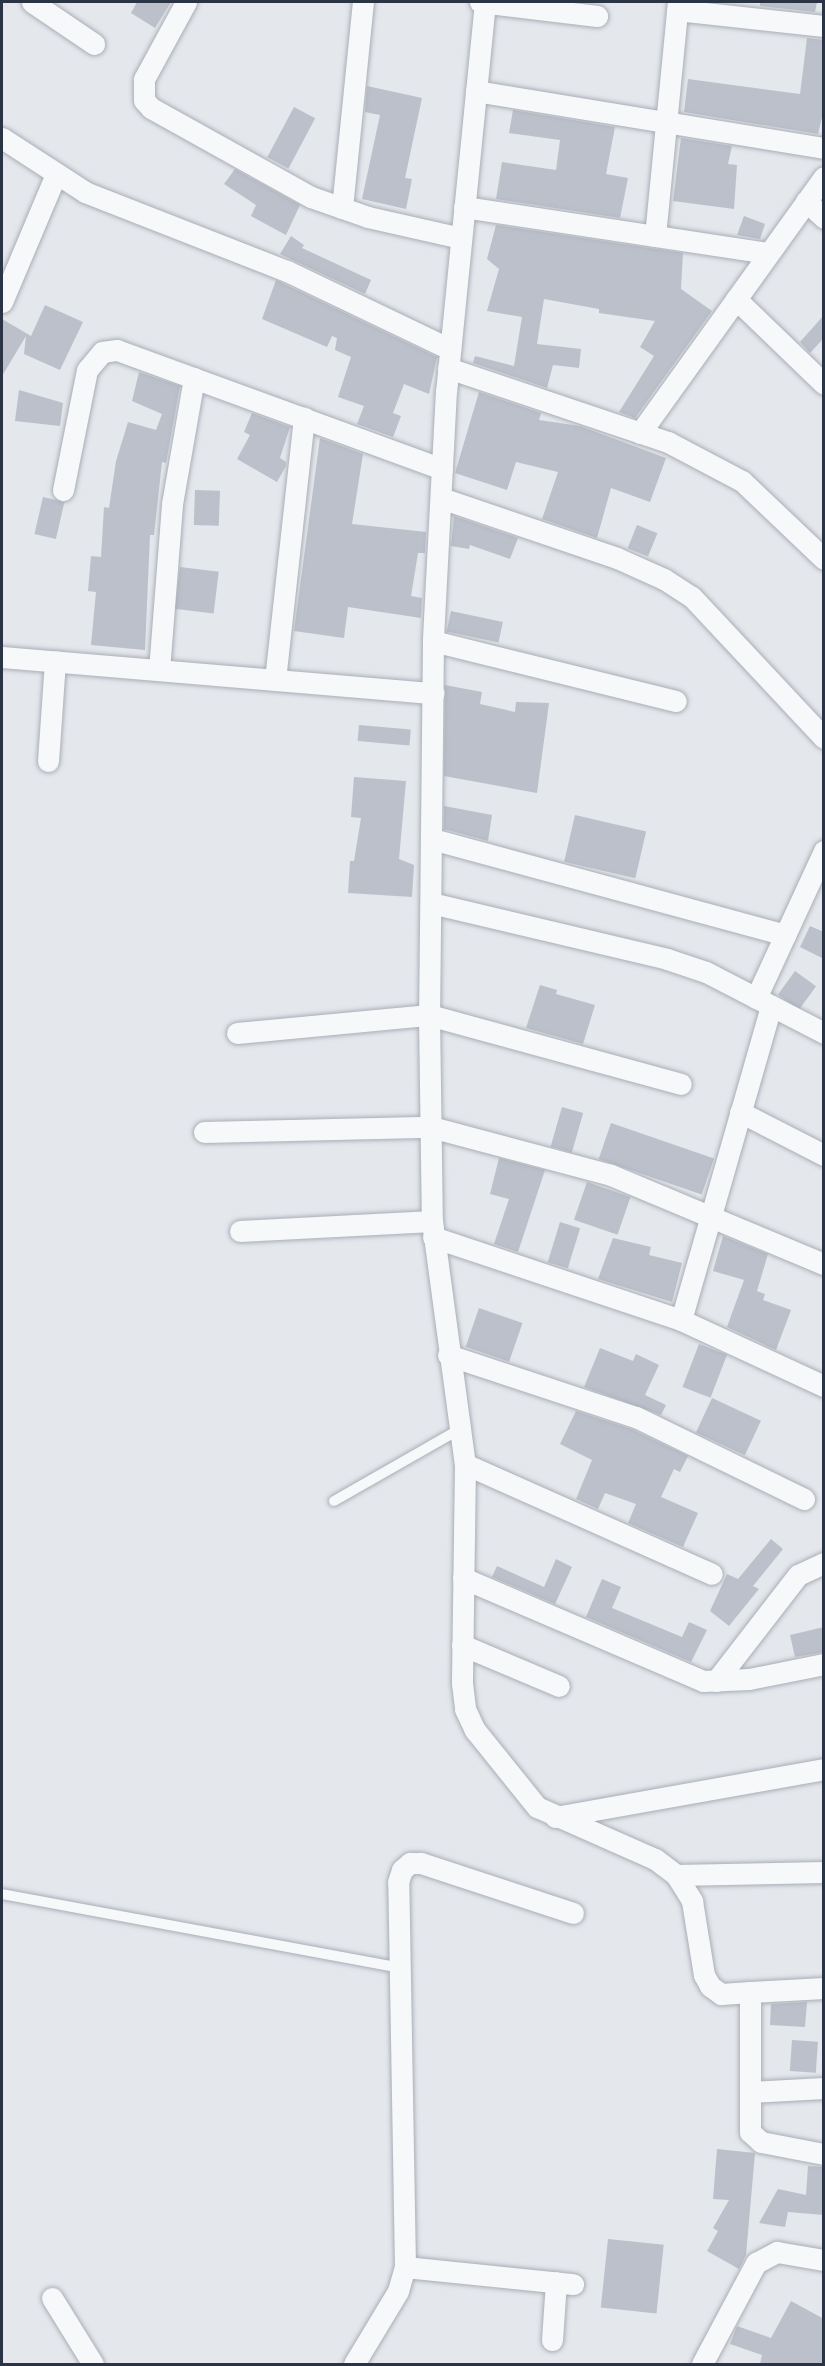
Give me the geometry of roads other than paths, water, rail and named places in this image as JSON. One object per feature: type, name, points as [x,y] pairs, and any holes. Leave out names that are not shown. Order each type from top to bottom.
[{"type":"street","points":[[32,2],[94,44]]},
{"type":"street","points":[[186,2],[144,79],[144,100],[151,108],[311,197],[342,208],[461,238]]},
{"type":"street","points":[[342,208],[363,2]]},
{"type":"street","points":[[597,16],[483,2],[449,359],[433,641],[429,1015],[433,1229],[448,1355],[465,1464],[462,1645],[465,1709],[475,1730],[516,1785],[537,1807],[655,1859],[676,1875],[692,1901],[704,1975],[710,1986],[722,1994],[824,1988]]},
{"type":"street","points":[[656,236],[678,6],[824,26]]},
{"type":"street","points":[[476,91],[824,148]]},
{"type":"street","points":[[2,138],[85,192],[287,271],[449,359],[668,442],[742,481],[819,546]]},
{"type":"street","points":[[2,302],[56,174]]},
{"type":"street","points":[[640,433],[824,177]]},
{"type":"street","points":[[806,201],[824,218]]},
{"type":"street","points":[[464,207],[769,253]]},
{"type":"street","points":[[736,299],[824,384]]},
{"type":"street","points":[[63,490],[92,360],[102,352],[117,350],[442,469]]},
{"type":"street","points":[[159,670],[172,504],[194,378]]},
{"type":"street","points":[[275,680],[304,418]]},
{"type":"street","points":[[441,498],[617,558],[664,579],[692,597],[824,738]]},
{"type":"street","points":[[433,641],[676,701]]},
{"type":"street","points":[[2,657],[433,693]]},
{"type":"street","points":[[48,761],[55,661]]},
{"type":"street","points":[[432,839],[785,935]]},
{"type":"street","points":[[681,1320],[740,1112],[763,1002],[785,935],[822,856]]},
{"type":"street","points":[[431,903],[667,959],[706,972],[824,1033]]},
{"type":"street","points":[[237,1033],[429,1015],[681,1084]]},
{"type":"street","points":[[740,1112],[824,1155]]},
{"type":"street","points":[[204,1132],[431,1127],[611,1175],[824,1264]]},
{"type":"street","points":[[240,1231],[433,1229],[681,1320],[824,1386]]},
{"type":"street","points":[[448,1355],[636,1417],[804,1499]]},
{"type":"street","points":[[465,1464],[712,1574]]},
{"type":"street","points":[[716,1681],[798,1575],[824,1563]]},
{"type":"street","points":[[463,1578],[677,1672],[716,1681],[749,1679],[824,1664]]},
{"type":"street","points":[[462,1645],[560,1686]]},
{"type":"street","points":[[555,1816],[824,1769]]},
{"type":"street","points":[[354,2364],[398,2291],[405,2267],[398,1882],[410,1863],[421,1863],[573,1913]]},
{"type":"street","points":[[676,1875],[824,1872]]},
{"type":"street","points":[[750,1992],[750,2132],[761,2142],[824,2154]]},
{"type":"street","points":[[750,2092],[824,2088]]},
{"type":"street","points":[[702,2364],[756,2263],[777,2252],[824,2260]]},
{"type":"street","points":[[405,2267],[564,2283],[552,2340]]},
{"type":"street","points":[[52,2298],[93,2364]]},
{"type":"lane","points":[[334,1501],[459,1429]]},
{"type":"lane","points":[[2,1894],[400,1968]]}]
